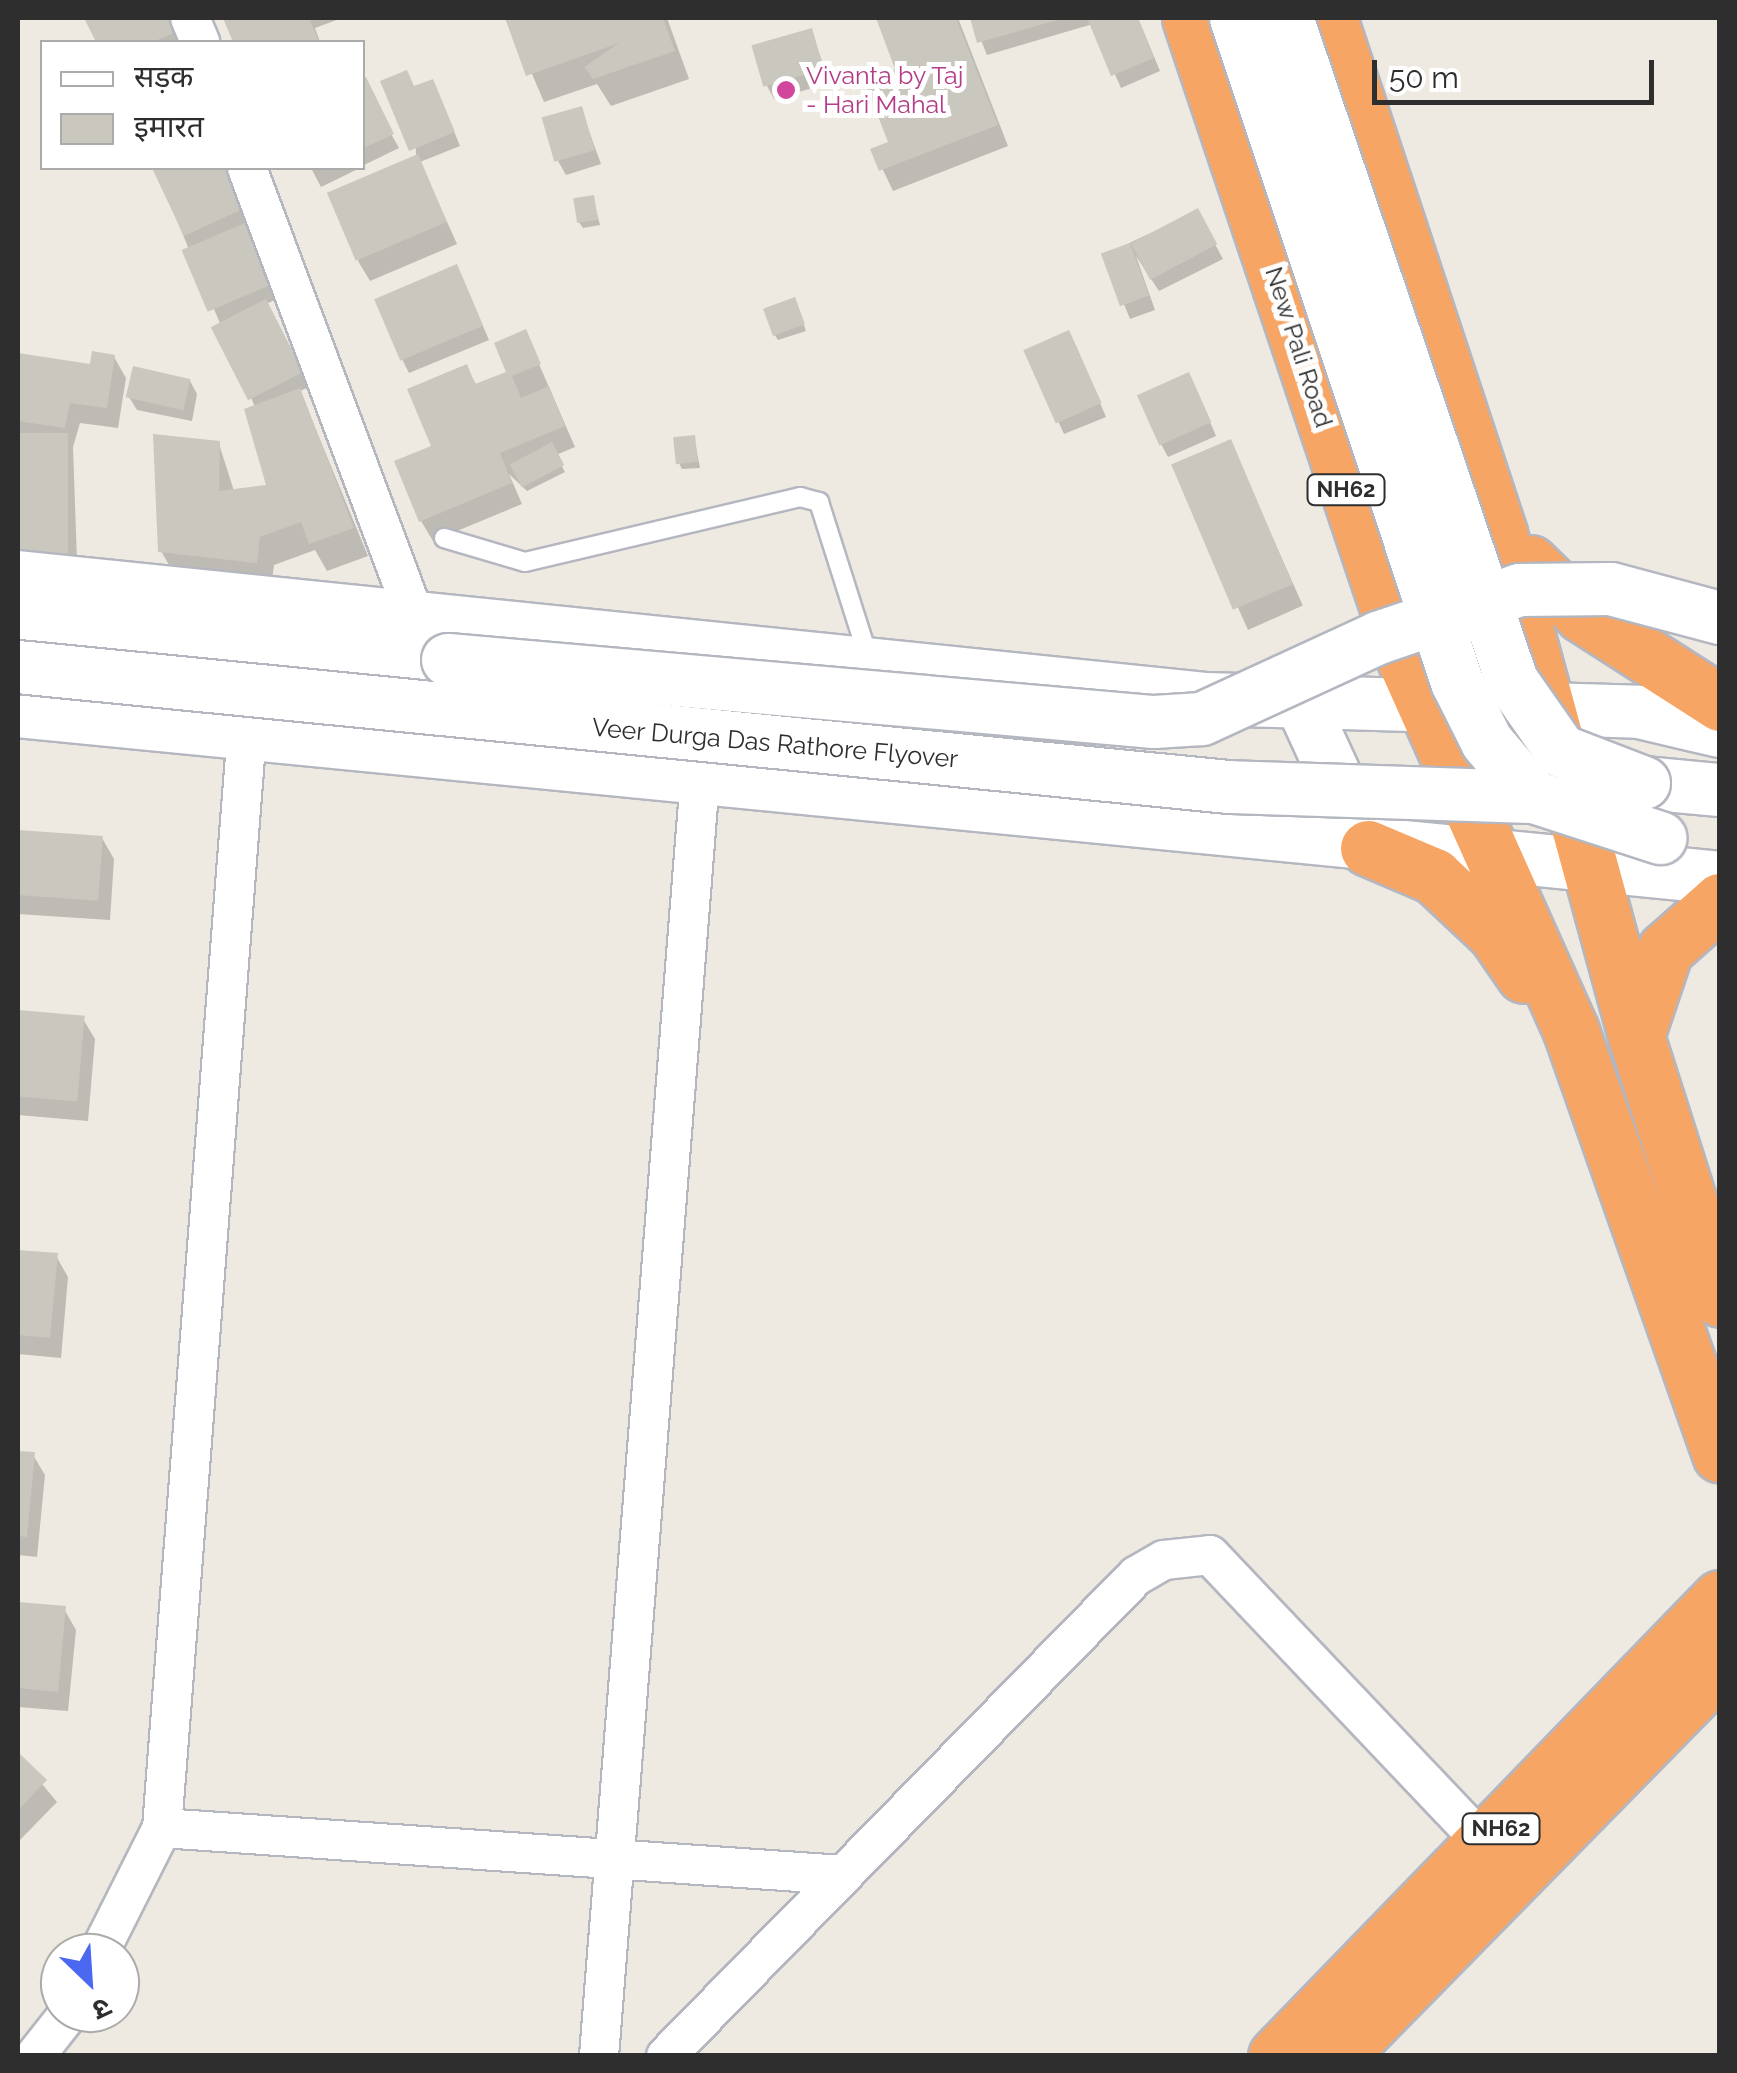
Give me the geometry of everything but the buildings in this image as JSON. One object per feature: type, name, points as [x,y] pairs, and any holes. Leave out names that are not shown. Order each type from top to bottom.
[{"type":"highway","name":"New Pali Road","points":[[1190,18],[1358,526],[1426,706],[1576,1046]]},
{"type":"highway","points":[[1329,18],[1499,533],[1594,866],[1636,1036],[1720,1299]]},
{"type":"highway","points":[[1301,702],[1341,644],[1358,526]]},
{"type":"highway","points":[[1499,533],[1583,616],[1720,703]]},
{"type":"highway","points":[[1368,848],[1434,876],[1494,932],[1576,1046]]},
{"type":"highway","points":[[1636,1036],[1665,950],[1720,901]]},
{"type":"highway","name":"NH62","points":[[1576,1046],[1720,1455]]},
{"type":"highway","name":"NH62","points":[[1276,2056],[1485,1845],[1720,1598]]},
{"type":"highway","name":"NH62","points":[[1338,2056],[1720,1667]]},
{"type":"main road","name":"Veer Durga Das Rathore Flyover","points":[[1236,18],[1457,682],[1487,742],[1534,797],[1572,816],[1720,847]]},
{"type":"main road","points":[[1287,18],[1346,212],[1512,681],[1541,731],[1589,768],[1720,790]]},
{"type":"main road","points":[[18,576],[870,663],[1301,702],[1639,712],[1720,731]]},
{"type":"main road","name":"Veer Durga Das Rathore Flyover","points":[[18,620],[1154,722],[1202,719],[1378,638],[1520,590],[1611,589],[1720,618]]},
{"type":"main road","name":"Veer Durga Das Rathore Flyover","points":[[18,667],[1228,787],[1534,797]]},
{"type":"main road","points":[[1301,702],[1368,848]]},
{"type":"main road","points":[[18,711],[247,730],[1368,848],[1720,878]]},
{"type":"street","points":[[248,170],[414,615]]},
{"type":"street","points":[[109,1933],[162,1828],[247,730]]},
{"type":"street","points":[[599,2056],[700,778]]},
{"type":"street","points":[[666,2056],[1136,1576],[1190,1554],[1210,1555],[1233,1577],[1485,1845]]},
{"type":"street","points":[[162,1828],[842,1875]]},
{"type":"street","points":[[35,2056],[53,2033]]},
{"type":"lane","points":[[444,538],[525,562],[800,497],[819,502],[870,663],[850,794]]},
{"type":"place","name":"Vivanta by Taj - Hari Mahal","points":[[786,90]]}]
